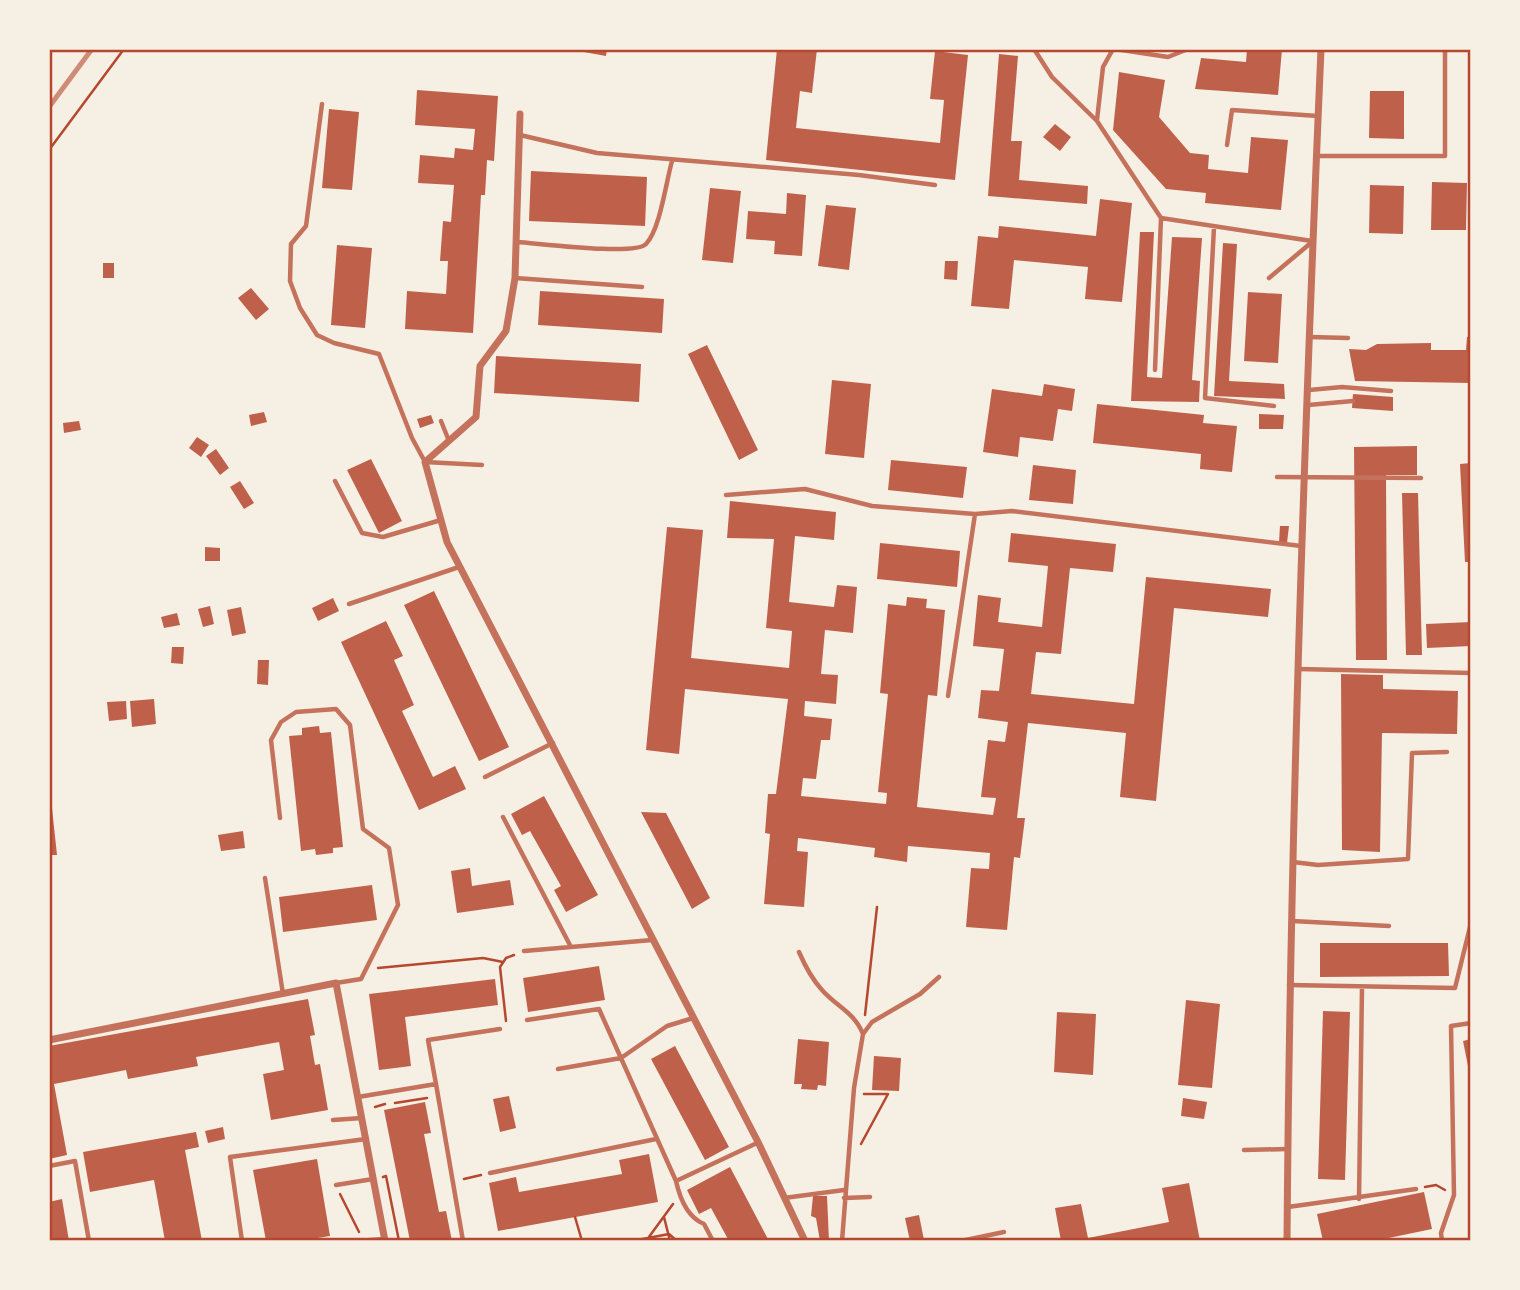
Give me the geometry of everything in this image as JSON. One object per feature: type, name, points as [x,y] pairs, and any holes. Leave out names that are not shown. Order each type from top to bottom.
[{"type":"street","points":[[1287,1241],[1288,985],[1297,669],[1321,49]]},
{"type":"street","points":[[520,114],[515,278],[506,331],[480,366],[477,417],[425,462],[447,542],[694,1017],[805,1241]]},
{"type":"street","points":[[49,1040],[337,983],[384,1240]]},
{"type":"lane","points":[[1034,49],[1052,77],[1097,121],[1161,218],[1154,370]]},
{"type":"lane","points":[[1097,121],[1103,67],[1114,49],[1168,57],[1188,49]]},
{"type":"lane","points":[[1317,156],[1445,156],[1445,49]]},
{"type":"lane","points":[[322,104],[306,226],[291,244],[290,281],[300,307],[317,335],[334,344],[379,354],[412,438],[425,462],[482,465]]},
{"type":"lane","points":[[1227,145],[1232,110],[1318,116]]},
{"type":"lane","points":[[519,135],[597,153],[859,175],[935,185]]},
{"type":"lane","points":[[516,242],[638,249],[645,246],[653,233],[672,161]]},
{"type":"lane","points":[[1161,218],[1312,242]]},
{"type":"lane","points":[[1214,227],[1205,398],[1274,406]]},
{"type":"lane","points":[[1269,278],[1312,242]]},
{"type":"lane","points":[[515,278],[642,286]]},
{"type":"lane","points":[[1310,337],[1348,338]]},
{"type":"lane","points":[[1309,390],[1342,387],[1391,391]]},
{"type":"lane","points":[[1308,405],[1353,401]]},
{"type":"lane","points":[[441,421],[450,441]]},
{"type":"lane","points":[[1277,477],[1421,478]]},
{"type":"lane","points":[[335,481],[362,533],[383,537],[441,520]]},
{"type":"lane","points":[[726,495],[805,489],[872,506],[975,514],[1013,511],[1302,546]]},
{"type":"lane","points":[[948,696],[975,514]]},
{"type":"lane","points":[[349,604],[460,567]]},
{"type":"lane","points":[[1297,669],[1471,673]]},
{"type":"lane","points":[[280,818],[271,740],[281,722],[296,712],[335,709],[350,725],[363,829],[389,848],[398,905],[362,979],[337,983]]},
{"type":"lane","points":[[485,778],[553,743]]},
{"type":"lane","points":[[1292,862],[1318,865],[1408,859],[1412,753],[1447,752]]},
{"type":"lane","points":[[503,817],[571,947]]},
{"type":"lane","points":[[265,878],[283,994]]},
{"type":"lane","points":[[1290,921],[1389,926]]},
{"type":"lane","points":[[1288,985],[1455,988],[1471,923]]},
{"type":"lane","points":[[524,951],[653,940]]},
{"type":"lane","points":[[799,952],[807,971],[824,992],[857,1019],[863,1034]]},
{"type":"lane","points":[[842,1241],[844,1190],[863,1034],[872,1022],[920,994],[939,977]]},
{"type":"lane","points":[[1359,1199],[1362,987]]},
{"type":"lane","points":[[527,1020],[598,1009],[676,1181],[679,1196],[693,1220],[704,1224],[713,1241]]},
{"type":"lane","points":[[558,1069],[621,1058],[667,1026],[694,1017]]},
{"type":"lane","points":[[1443,1241],[1441,1233],[1454,1195],[1451,1026],[1471,1023]]},
{"type":"lane","points":[[463,1241],[428,1040],[500,1029]]},
{"type":"lane","points":[[358,1097],[436,1084]]},
{"type":"lane","points":[[333,1120],[362,1118]]},
{"type":"lane","points":[[242,1241],[229,1157],[366,1139]]},
{"type":"lane","points":[[490,1173],[656,1139]]},
{"type":"lane","points":[[676,1181],[758,1142]]},
{"type":"lane","points":[[1244,1150],[1287,1149]]},
{"type":"lane","points":[[49,1166],[75,1161],[89,1241]]},
{"type":"lane","points":[[335,1185],[373,1179]]},
{"type":"lane","points":[[1287,1207],[1416,1189]]},
{"type":"lane","points":[[783,1198],[844,1190]]},
{"type":"lane","points":[[844,1198],[870,1197]]},
{"type":"lane","points":[[961,1241],[1004,1232]]},
{"type":"lane","points":[[361,1241],[384,1240]]},
{"type":"path","points":[[49,150],[124,49]]},
{"type":"path","points":[[863,1034],[877,907]]},
{"type":"path","points":[[500,1029],[507,1027],[500,967],[503,962],[524,951]]},
{"type":"path","points":[[366,969],[483,958],[503,962]]},
{"type":"path","points":[[854,1093],[888,1094],[858,1150]]},
{"type":"path","points":[[374,1107],[431,1097]]},
{"type":"path","points":[[453,1181],[490,1173]]},
{"type":"path","points":[[335,1185],[361,1241]]},
{"type":"path","points":[[1416,1189],[1436,1185],[1454,1195]]},
{"type":"path","points":[[648,1239],[679,1196]]},
{"type":"path","points":[[575,1217],[582,1241]]},
{"type":"path","points":[[664,1217],[670,1241]]},
{"type":"path","points":[[632,1241],[668,1234]]},
{"type":"path","points":[[668,1234],[677,1241]]},
{"type":"building","points":[[567,49],[607,49],[606,56]]},
{"type":"building","points":[[777,49],[817,49],[812,93],[800,91],[796,128],[940,143],[944,100],[930,99],[935,51],[968,55],[955,180],[766,160]]},
{"type":"building","points":[[1247,49],[1282,49],[1278,95],[1195,89],[1201,58],[1246,62]]},
{"type":"building","points":[[999,54],[1018,56],[1011,141],[1022,141],[1019,180],[1088,186],[1087,204],[988,196]]},
{"type":"building","points":[[1119,72],[1165,80],[1159,117],[1190,153],[1209,155],[1208,169],[1248,173],[1251,137],[1288,140],[1281,210],[1205,203],[1206,193],[1166,189],[1113,130]]},
{"type":"building","points":[[417,90],[498,96],[494,161],[487,160],[485,195],[481,195],[473,333],[405,329],[407,291],[446,294],[448,261],[440,261],[443,221],[451,222],[454,185],[418,183],[420,155],[454,158],[455,148],[473,150],[475,129],[415,125]]},
{"type":"building","points":[[1370,91],[1404,91],[1404,139],[1369,138]]},
{"type":"building","points":[[329,109],[359,112],[352,190],[322,188]]},
{"type":"building","points":[[1055,124],[1071,137],[1060,151],[1043,137]]},
{"type":"building","points":[[531,171],[647,177],[645,226],[529,221]]},
{"type":"building","points":[[1432,182],[1467,183],[1466,230],[1431,230]]},
{"type":"building","points":[[1370,185],[1404,186],[1403,234],[1369,233]]},
{"type":"building","points":[[710,188],[741,191],[733,263],[702,260]]},
{"type":"building","points":[[787,193],[806,195],[802,256],[774,254],[775,241],[746,239],[748,211],[786,214]]},
{"type":"building","points":[[1100,199],[1132,203],[1122,302],[1085,299],[1088,267],[1014,260],[1009,309],[971,306],[978,236],[998,238],[999,226],[1096,236]]},
{"type":"building","points":[[826,205],[856,208],[849,270],[818,266]]},
{"type":"building","points":[[1140,232],[1154,232],[1147,377],[1162,378],[1172,237],[1202,238],[1192,380],[1200,381],[1199,402],[1131,401]]},
{"type":"building","points":[[1223,243],[1237,244],[1229,381],[1284,384],[1285,399],[1214,396]]},
{"type":"building","points":[[337,245],[372,248],[365,328],[331,325]]},
{"type":"building","points":[[945,261],[958,261],[957,280],[944,279]]},
{"type":"building","points":[[103,263],[114,263],[114,278],[103,278]]},
{"type":"building","points":[[251,288],[269,309],[256,320],[238,298]]},
{"type":"building","points":[[540,291],[664,299],[662,333],[538,325]]},
{"type":"building","points":[[1248,292],[1282,294],[1278,363],[1244,361]]},
{"type":"building","points":[[1471,336],[1471,383],[1355,381],[1349,349],[1366,350],[1377,344],[1431,343],[1431,350],[1466,350],[1467,337]]},
{"type":"building","points":[[707,345],[758,450],[739,460],[688,354]]},
{"type":"building","points":[[496,356],[641,364],[639,402],[494,393]]},
{"type":"building","points":[[832,380],[871,384],[864,458],[825,454]]},
{"type":"building","points":[[1044,384],[1075,389],[1072,411],[1058,409],[1053,441],[1020,437],[1018,457],[983,452],[992,389],[1042,396]]},
{"type":"building","points":[[1353,394],[1393,397],[1393,411],[1352,408]]},
{"type":"building","points":[[1097,404],[1204,415],[1203,423],[1237,426],[1232,472],[1200,469],[1201,454],[1093,443]]},
{"type":"building","points":[[264,412],[267,422],[251,426],[249,415]]},
{"type":"building","points":[[1259,414],[1284,415],[1283,429],[1259,429]]},
{"type":"building","points":[[431,415],[434,423],[420,428],[417,419]]},
{"type":"building","points":[[79,421],[81,430],[64,433],[63,423]]},
{"type":"building","points":[[197,437],[209,445],[201,457],[189,448]]},
{"type":"building","points":[[1417,446],[1417,475],[1386,475],[1387,660],[1356,660],[1354,447]]},
{"type":"building","points":[[216,449],[229,468],[220,475],[206,456]]},
{"type":"building","points":[[371,459],[402,521],[379,533],[347,470]]},
{"type":"building","points":[[891,460],[967,467],[963,498],[888,490]]},
{"type":"building","points":[[1471,463],[1471,562],[1465,562],[1460,464]]},
{"type":"building","points":[[1033,465],[1076,470],[1073,504],[1029,500]]},
{"type":"building","points":[[240,481],[254,503],[244,509],[230,487]]},
{"type":"building","points":[[1402,493],[1418,493],[1422,655],[1406,655]]},
{"type":"building","points":[[730,501],[836,512],[834,540],[795,536],[789,602],[834,607],[837,585],[857,587],[853,633],[825,630],[821,674],[838,675],[836,704],[805,701],[804,716],[832,719],[830,740],[821,740],[816,779],[803,778],[801,796],[886,804],[887,793],[878,792],[888,694],[880,693],[888,604],[906,606],[907,597],[927,599],[926,608],[945,610],[937,696],[928,695],[917,807],[993,815],[996,798],[981,797],[988,740],[1005,742],[1008,722],[978,718],[981,690],[999,691],[1004,649],[973,646],[978,595],[1001,598],[998,622],[1042,627],[1048,566],[1008,562],[1011,533],[1116,544],[1113,572],[1070,568],[1061,654],[1036,652],[1031,694],[1134,704],[1146,577],[1271,589],[1268,617],[1174,608],[1156,801],[1120,797],[1126,733],[1028,723],[1017,818],[1025,818],[1020,858],[1014,857],[1007,930],[966,927],[971,868],[989,869],[990,853],[908,846],[907,862],[874,857],[875,848],[798,838],[797,851],[808,852],[804,907],[764,904],[770,834],[765,833],[768,794],[776,794],[788,699],[685,689],[679,754],[646,750],[667,527],[703,530],[691,658],[789,668],[792,631],[766,628],[774,539],[727,538]]},
{"type":"building","points":[[1280,526],[1289,526],[1287,543],[1279,542]]},
{"type":"building","points":[[880,543],[960,551],[957,587],[877,579]]},
{"type":"building","points":[[205,547],[220,548],[220,561],[205,561]]},
{"type":"building","points":[[434,591],[509,747],[479,761],[404,605]]},
{"type":"building","points":[[333,598],[339,611],[318,621],[312,608]]},
{"type":"building","points":[[210,606],[214,624],[203,627],[198,609]]},
{"type":"building","points":[[241,607],[246,633],[232,636],[227,610]]},
{"type":"building","points":[[177,613],[180,625],[164,628],[161,617]]},
{"type":"building","points":[[386,621],[403,656],[394,660],[414,705],[402,711],[433,777],[455,766],[466,789],[419,810],[341,642]]},
{"type":"building","points":[[1471,622],[1471,646],[1427,648],[1426,624]]},
{"type":"building","points":[[172,647],[184,647],[183,664],[171,663]]},
{"type":"building","points":[[258,660],[269,660],[268,685],[257,684]]},
{"type":"building","points":[[1341,674],[1383,675],[1383,689],[1458,691],[1457,734],[1382,733],[1380,852],[1342,850]]},
{"type":"building","points":[[154,699],[156,724],[132,727],[130,701]]},
{"type":"building","points":[[126,701],[127,719],[109,721],[107,702]]},
{"type":"building","points":[[319,726],[320,733],[331,732],[343,847],[333,848],[333,853],[316,855],[315,849],[301,851],[289,736],[302,735],[302,728]]},
{"type":"building","points":[[49,780],[57,855],[49,855]]},
{"type":"building","points":[[544,796],[598,895],[566,912],[554,890],[561,886],[530,831],[522,835],[511,814]]},
{"type":"building","points":[[641,812],[666,813],[710,898],[692,909]]},
{"type":"building","points":[[243,831],[245,848],[221,851],[218,835]]},
{"type":"building","points":[[470,868],[472,886],[510,880],[514,905],[457,913],[451,871]]},
{"type":"building","points":[[372,885],[377,920],[283,932],[279,897]]},
{"type":"building","points":[[1320,943],[1448,943],[1449,976],[1320,977]]},
{"type":"building","points":[[599,966],[605,1000],[528,1012],[523,978]]},
{"type":"building","points":[[495,979],[498,1005],[405,1017],[411,1066],[379,1070],[369,994]]},
{"type":"building","points":[[308,999],[315,1035],[310,1036],[315,1065],[320,1064],[328,1110],[271,1120],[263,1074],[284,1070],[279,1042],[196,1057],[198,1066],[128,1079],[126,1070],[54,1084],[67,1155],[49,1159],[49,1046]]},
{"type":"building","points":[[1186,1000],[1220,1004],[1212,1088],[1178,1085]]},
{"type":"building","points":[[1323,1011],[1350,1012],[1345,1180],[1318,1179]]},
{"type":"building","points":[[1057,1012],[1096,1014],[1093,1075],[1054,1072]]},
{"type":"building","points":[[798,1039],[829,1042],[826,1086],[818,1085],[817,1090],[801,1089],[802,1084],[794,1084]]},
{"type":"building","points":[[1471,1039],[1471,1076],[1470,1076],[1463,1041]]},
{"type":"building","points":[[675,1046],[729,1147],[705,1160],[651,1059]]},
{"type":"building","points":[[874,1056],[901,1058],[899,1091],[872,1090]]},
{"type":"building","points":[[509,1096],[516,1128],[500,1132],[493,1099]]},
{"type":"building","points":[[1183,1098],[1207,1102],[1204,1119],[1181,1116]]},
{"type":"building","points":[[425,1102],[431,1133],[424,1134],[439,1212],[446,1211],[452,1241],[410,1241],[384,1110]]},
{"type":"building","points":[[223,1127],[225,1139],[208,1143],[205,1131]]},
{"type":"building","points":[[196,1132],[199,1147],[185,1150],[202,1241],[165,1241],[154,1180],[90,1192],[83,1152]]},
{"type":"building","points":[[649,1154],[658,1202],[498,1231],[489,1183],[516,1177],[519,1192],[622,1174],[619,1160]]},
{"type":"building","points":[[317,1159],[330,1236],[299,1241],[266,1241],[253,1170]]},
{"type":"building","points":[[730,1167],[769,1241],[729,1241],[711,1208],[699,1214],[687,1190]]},
{"type":"building","points":[[1189,1183],[1200,1241],[1061,1241],[1055,1208],[1081,1204],[1088,1238],[1169,1222],[1162,1188]]},
{"type":"building","points":[[1424,1192],[1432,1229],[1374,1241],[1323,1241],[1317,1214]]},
{"type":"building","points":[[813,1196],[827,1196],[829,1241],[820,1241],[816,1218],[811,1216]]},
{"type":"building","points":[[62,1199],[69,1241],[49,1241],[49,1202]]},
{"type":"building","points":[[919,1215],[924,1240],[910,1241],[905,1218]]},
{"type":"railway","points":[[49,107],[92,49]]}]
